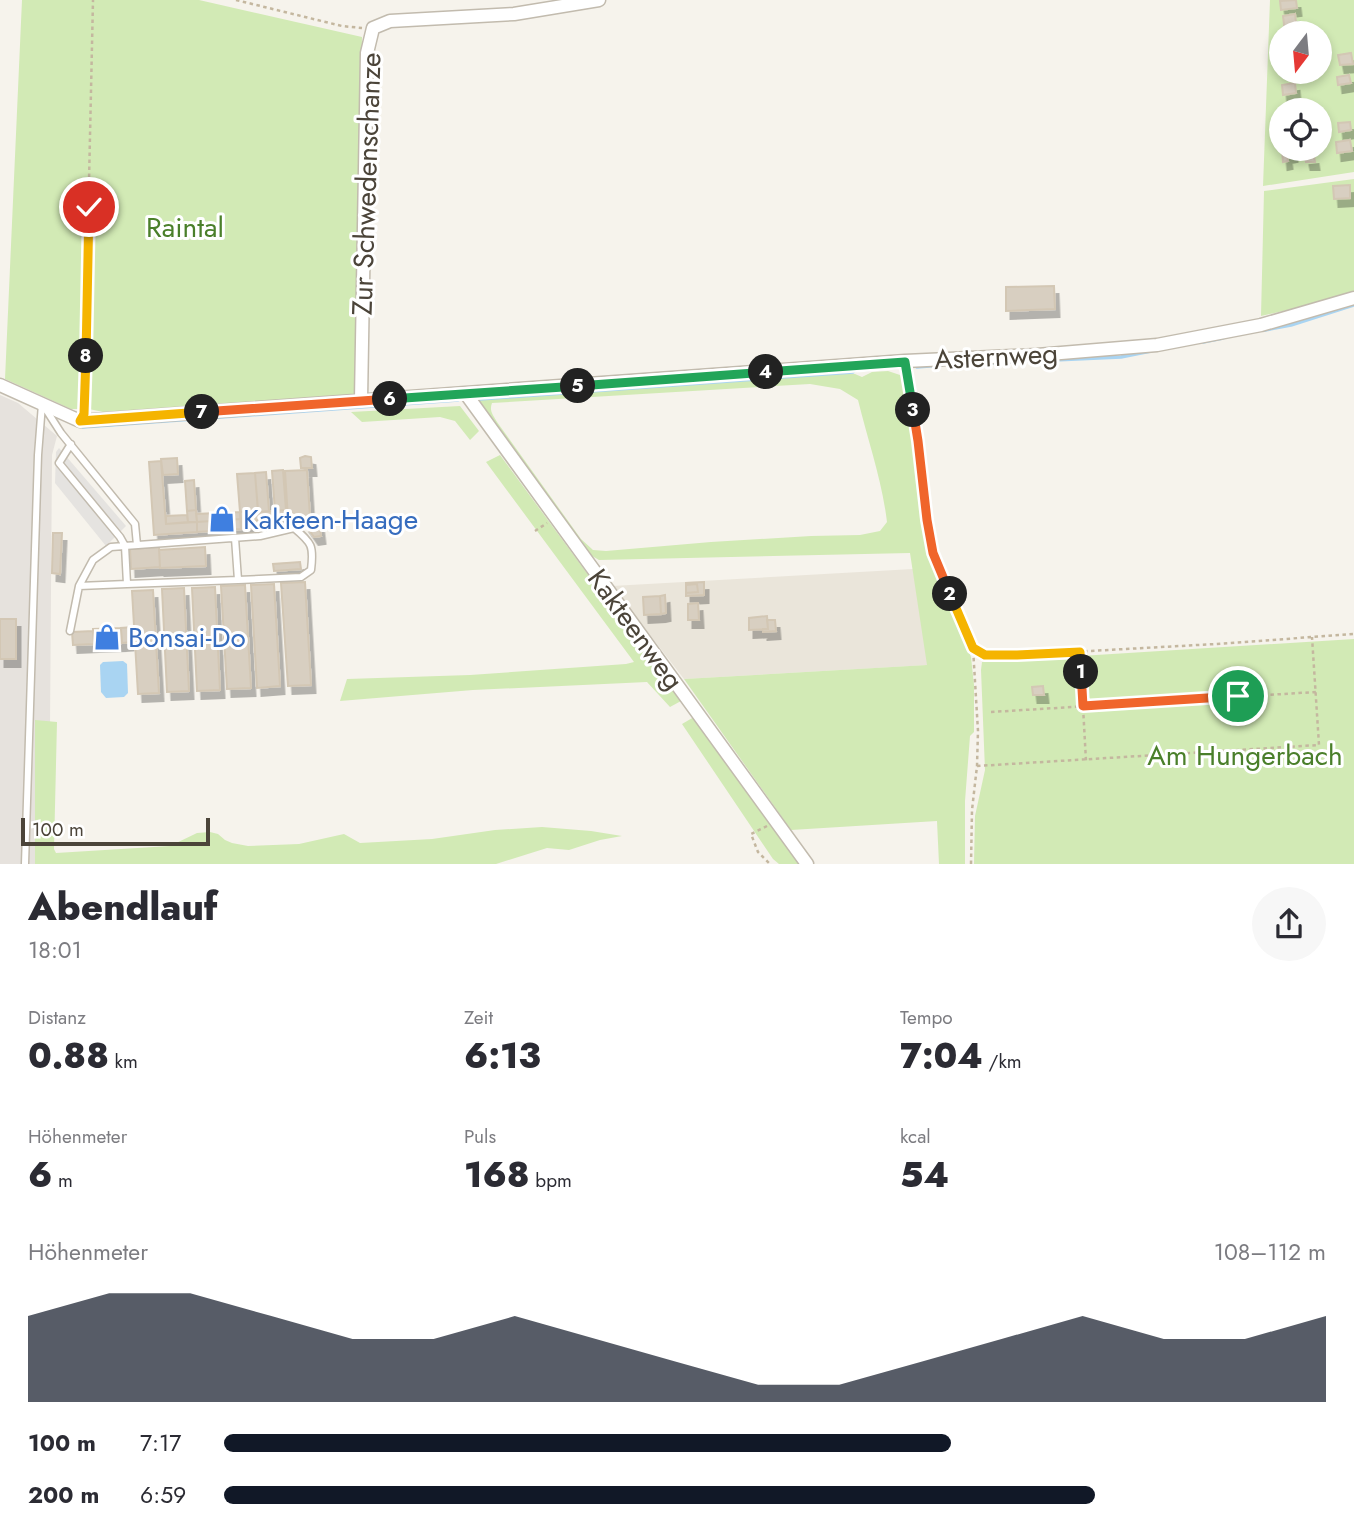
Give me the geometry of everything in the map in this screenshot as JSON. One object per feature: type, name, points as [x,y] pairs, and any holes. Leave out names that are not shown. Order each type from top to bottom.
[{"type":"street","name":"Zur Schwedenschanze","points":[[361,400],[367,53],[373,29],[390,21],[514,14],[599,0]]},
{"type":"street","name":"Asternweg","points":[[80,421],[1157,345],[1261,325],[1354,298]]},
{"type":"street","points":[[0,385],[80,421]]},
{"type":"street","name":"Kakteenweg","points":[[466,394],[807,864]]},
{"type":"lane","points":[[42,404],[135,524],[137,545]]},
{"type":"lane","points":[[25,864],[38,455],[42,404]]},
{"type":"lane","points":[[71,444],[59,463],[120,537],[125,546],[127,584]]},
{"type":"lane","points":[[70,631],[79,586],[93,560],[111,547],[260,536],[294,528],[308,539],[313,555],[310,570],[301,577],[79,586]]},
{"type":"lane","points":[[235,538],[238,580]]},
{"type":"path","points":[[80,421],[84,414],[93,0]]},
{"type":"path","points":[[236,0],[342,26],[373,29]]},
{"type":"path","points":[[905,362],[933,553],[973,648],[978,732],[971,864]]},
{"type":"path","points":[[973,648],[985,655],[1017,655],[1354,634]]},
{"type":"path","points":[[977,766],[1319,746],[1312,636]]},
{"type":"path","points":[[1080,652],[1086,761]]},
{"type":"path","points":[[991,712],[1316,692]]},
{"type":"path","points":[[770,864],[758,852],[751,834],[776,821]]},
{"type":"shaded area","points":[[0,395],[18,403],[57,436],[52,455],[49,864],[0,864]]},
{"type":"shaded area","points":[[59,448],[126,526],[106,546],[55,483],[56,452]]},
{"type":"shaded area","points":[[913,569],[928,665],[684,679],[612,586]]},
{"type":"green space","name":"Raintal","points":[[22,0],[199,0],[362,37],[355,395],[103,412],[71,409],[5,379]]},
{"type":"green space","points":[[1270,0],[1354,0],[1354,172],[1263,186],[1269,27],[1269,84],[1332,84],[1332,21],[1269,21]]},
{"type":"green space","points":[[1354,179],[1354,293],[1261,316],[1264,191]]},
{"type":"green space","points":[[888,371],[903,376],[917,447],[923,515],[932,566],[953,606],[971,657],[974,732],[970,736],[965,801],[965,864],[939,864],[937,821],[791,830],[684,679],[927,665],[910,553],[599,560],[587,553],[480,407],[479,400],[482,397],[550,395],[837,374],[855,374],[862,377],[872,372]],"holes":[[[810,384],[840,389],[858,400],[885,506],[887,522],[880,531],[860,535],[711,542],[606,551],[593,550],[581,539],[497,422],[491,408],[492,403]]]},
{"type":"green space","points":[[460,406],[479,431],[470,440],[455,421],[440,417],[362,422],[351,412]]},
{"type":"green space","points":[[500,455],[681,701],[670,707],[647,682],[473,690],[340,701],[347,679],[470,675],[634,662],[486,462]]},
{"type":"green space","name":"Am Hungerbach","points":[[1354,639],[1354,864],[974,864],[975,816],[985,770],[982,662]]},
{"type":"green space","points":[[694,717],[801,864],[779,864],[773,859],[682,724]]},
{"type":"green space","points":[[35,720],[57,722],[56,853],[170,846],[197,833],[210,832],[232,843],[248,846],[299,844],[344,834],[360,843],[432,839],[495,830],[542,827],[622,836],[569,850],[547,848],[496,864],[35,864]]},
{"type":"water","points":[[123,661],[127,664],[128,693],[124,697],[106,698],[101,692],[100,665],[103,662]]},
{"type":"building","points":[[1296,0],[1297,8],[1281,10],[1280,1]]},
{"type":"building","points":[[1295,14],[1296,21],[1284,21],[1283,16]]},
{"type":"building","points":[[1351,53],[1353,64],[1340,65],[1338,55]]},
{"type":"building","points":[[1349,75],[1351,83],[1338,85],[1337,77]]},
{"type":"building","points":[[1295,84],[1296,93],[1283,95],[1282,85]]},
{"type":"building","points":[[1350,122],[1351,130],[1339,132],[1338,123]]},
{"type":"building","points":[[1350,140],[1352,151],[1337,153],[1336,142]]},
{"type":"building","points":[[1350,185],[1350,198],[1334,199],[1333,186]]},
{"type":"building","points":[[1054,286],[1055,309],[1006,311],[1006,287]]},
{"type":"building","points":[[311,457],[312,468],[301,468],[300,458]]},
{"type":"building","points":[[177,458],[178,474],[163,475],[161,459]]},
{"type":"building","points":[[161,461],[166,524],[197,522],[197,532],[154,535],[149,462]]},
{"type":"building","points":[[283,470],[286,510],[275,511],[272,471]]},
{"type":"building","points":[[307,470],[310,517],[288,519],[285,471]]},
{"type":"building","points":[[266,472],[269,511],[258,512],[255,473]]},
{"type":"building","points":[[255,473],[258,510],[240,512],[237,474]]},
{"type":"building","points":[[194,480],[196,510],[187,511],[185,481]]},
{"type":"building","points":[[196,510],[197,522],[188,522],[187,511]]},
{"type":"building","points":[[287,510],[288,519],[254,521],[255,528],[241,529],[240,512]]},
{"type":"building","points":[[240,512],[241,519],[197,522],[196,514]]},
{"type":"building","points":[[187,515],[188,522],[166,524],[166,516]]},
{"type":"building","points":[[241,519],[241,529],[197,532],[197,522]]},
{"type":"building","points":[[319,520],[321,536],[314,537],[305,524]]},
{"type":"building","points":[[53,533],[62,533],[60,574],[52,573]]},
{"type":"building","points":[[159,547],[160,567],[131,569],[130,549]]},
{"type":"building","points":[[205,547],[206,566],[160,568],[159,550]]},
{"type":"building","points":[[300,562],[301,569],[274,571],[273,564]]},
{"type":"building","points":[[305,582],[311,685],[288,686],[281,583]]},
{"type":"building","points":[[704,582],[704,595],[686,596],[686,593],[698,592],[697,584],[686,583]]},
{"type":"building","points":[[274,584],[280,686],[257,688],[251,585]]},
{"type":"building","points":[[697,584],[698,592],[686,593],[686,585]]},
{"type":"building","points":[[245,585],[251,688],[227,689],[221,586]]},
{"type":"building","points":[[215,587],[220,690],[197,691],[192,588]]},
{"type":"building","points":[[184,588],[189,691],[167,692],[162,589]]},
{"type":"building","points":[[153,590],[159,693],[138,694],[132,591]]},
{"type":"building","points":[[665,595],[666,613],[661,614],[660,596]]},
{"type":"building","points":[[660,596],[661,614],[644,615],[643,597]]},
{"type":"building","points":[[698,603],[699,620],[688,620],[688,604]]},
{"type":"building","points":[[767,616],[768,629],[749,630],[749,618]]},
{"type":"building","points":[[0,619],[16,619],[16,659],[0,659]]},
{"type":"building","points":[[767,620],[775,620],[776,631],[763,632],[763,629],[768,629]]},
{"type":"building","points":[[133,627],[134,642],[122,643],[121,628]]},
{"type":"building","name":"Bonsai-Do","points":[[121,628],[122,643],[94,644],[93,629]]},
{"type":"building","points":[[93,631],[94,644],[73,645],[72,632]]},
{"type":"building","points":[[1043,686],[1044,695],[1033,695],[1032,687]]},
{"type":"waterway","points":[[1265,330],[1291,325],[1354,305]]},
{"type":"waterway","points":[[1203,342],[1223,338]]},
{"type":"waterway","points":[[967,364],[1121,357],[1151,351]]},
{"type":"waterway","points":[[917,367],[942,365]]},
{"type":"waterway","points":[[480,399],[853,372]]},
{"type":"waterway","points":[[83,427],[458,400]]},
{"type":"place","name":"Kakteen-Haage","points":[[222,519]]},
{"type":"place","name":"Bonsai-Do","points":[[107,637]]},
{"type":"route","points":[[89,207],[84,414],[80,421],[905,362],[933,553],[973,648],[985,655],[1080,652],[1083,706],[1238,696]]}]
